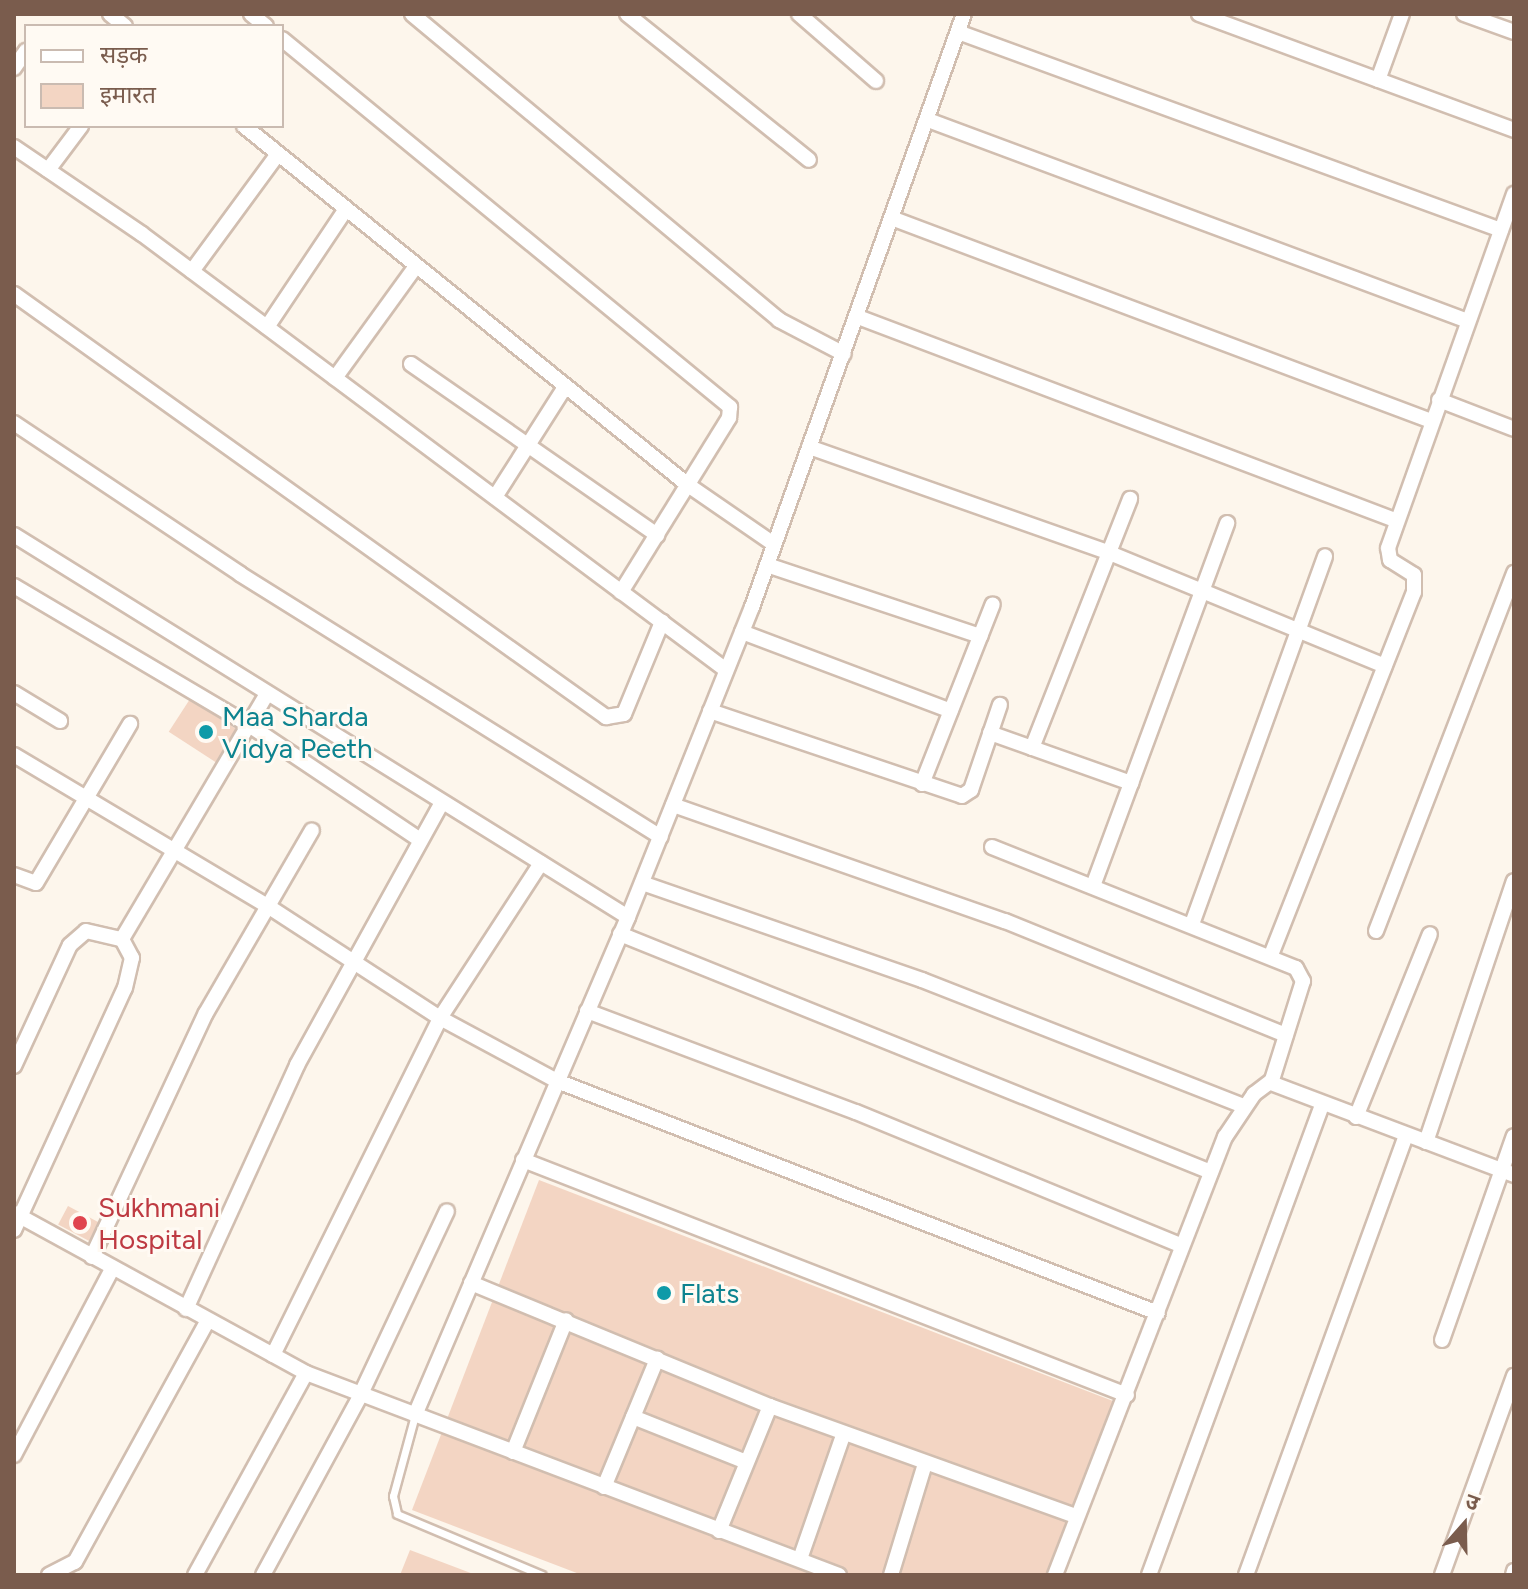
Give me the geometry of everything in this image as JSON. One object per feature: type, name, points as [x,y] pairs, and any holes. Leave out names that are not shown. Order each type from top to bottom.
[{"type":"street","points":[[412,14],[779,320],[844,354]]},
{"type":"street","points":[[627,14],[809,160]]},
{"type":"street","points":[[799,14],[876,81]]},
{"type":"street","points":[[415,1415],[628,917],[742,632],[894,219],[964,14]]},
{"type":"street","points":[[1199,14],[1514,130]]},
{"type":"street","points":[[1378,80],[1402,14]]},
{"type":"street","points":[[1464,14],[1514,32]]},
{"type":"street","points":[[958,32],[1501,230]]},
{"type":"street","points":[[284,41],[726,401],[729,418],[621,592]]},
{"type":"street","points":[[928,120],[1468,321]]},
{"type":"street","points":[[48,170],[80,128]]},
{"type":"street","points":[[246,128],[688,485],[774,544]]},
{"type":"street","points":[[14,147],[192,271],[726,670]]},
{"type":"street","points":[[192,271],[278,154]]},
{"type":"street","points":[[1271,955],[1415,582],[1409,570],[1388,557],[1395,520],[1514,194]]},
{"type":"street","points":[[267,327],[346,209]]},
{"type":"street","points":[[894,219],[1431,421]]},
{"type":"street","points":[[335,378],[416,266]]},
{"type":"street","points":[[14,294],[606,717],[624,714],[662,622]]},
{"type":"street","points":[[858,317],[1395,520]]},
{"type":"street","points":[[411,364],[657,535]]},
{"type":"street","points":[[495,497],[565,387]]},
{"type":"street","points":[[1439,400],[1514,429]]},
{"type":"street","points":[[14,423],[240,574],[661,837]]},
{"type":"street","points":[[809,447],[1107,552],[1385,666]]},
{"type":"street","points":[[1032,748],[1130,499]]},
{"type":"street","points":[[1093,886],[1227,523]]},
{"type":"street","points":[[14,535],[628,917]]},
{"type":"street","points":[[1192,924],[1325,556]]},
{"type":"street","points":[[767,565],[981,636]]},
{"type":"street","points":[[1376,931],[1514,573]]},
{"type":"street","points":[[14,586],[249,725],[420,840]]},
{"type":"street","points":[[922,784],[993,604]]},
{"type":"street","points":[[742,632],[951,711]]},
{"type":"street","points":[[14,693],[60,721]]},
{"type":"street","points":[[122,939],[267,694]]},
{"type":"street","points":[[710,711],[951,794],[968,793],[1000,705]]},
{"type":"street","points":[[14,875],[36,883],[130,724]]},
{"type":"street","points":[[990,733],[1131,783]]},
{"type":"street","points":[[14,755],[266,905],[440,1018],[557,1081],[1158,1313]]},
{"type":"street","points":[[186,1309],[297,1065],[350,962],[442,802]]},
{"type":"street","points":[[673,805],[1005,921],[1286,1035]]},
{"type":"street","points":[[92,1257],[206,1013],[312,830]]},
{"type":"street","points":[[992,847],[1271,955],[1296,968],[1303,981],[1271,1081],[1244,1106],[1211,1172],[1055,1575]]},
{"type":"street","points":[[273,1355],[440,1018],[541,863]]},
{"type":"street","points":[[1426,1142],[1514,881]]},
{"type":"street","points":[[642,883],[922,980],[1244,1106]]},
{"type":"street","points":[[14,1066],[70,945],[86,931],[122,939],[132,958],[125,988],[16,1220],[92,1257],[306,1373],[839,1575]]},
{"type":"street","points":[[620,934],[1211,1172]]},
{"type":"street","points":[[1356,1117],[1430,934]]},
{"type":"street","points":[[587,1011],[856,1112],[1181,1245]]},
{"type":"street","points":[[1271,1081],[1322,1105],[1508,1172]]},
{"type":"street","points":[[1149,1575],[1322,1105]]},
{"type":"street","points":[[1246,1575],[1406,1135]]},
{"type":"street","points":[[1442,1340],[1508,1172],[1514,1136]]},
{"type":"street","points":[[523,1160],[1127,1395]]},
{"type":"street","points":[[263,1575],[360,1396],[447,1211]]},
{"type":"street","points":[[14,1455],[112,1269]]},
{"type":"street","points":[[471,1283],[770,1406],[1076,1516]]},
{"type":"street","points":[[513,1452],[566,1320]]},
{"type":"street","points":[[49,1575],[75,1562],[207,1322]]},
{"type":"street","points":[[604,1487],[657,1359]]},
{"type":"street","points":[[195,1575],[306,1373]]},
{"type":"street","points":[[1442,1575],[1514,1376]]},
{"type":"street","points":[[719,1531],[770,1406]]},
{"type":"street","points":[[633,1417],[746,1462]]},
{"type":"street","points":[[800,1559],[844,1433]]},
{"type":"street","points":[[891,1575],[925,1464]]},
{"type":"lane","points":[[415,1415],[393,1496],[397,1514],[542,1575]]},
{"type":"building","name":"Maa Sharda Vidya Peeth","points":[[190,699],[243,733],[222,766],[169,732]]},
{"type":"building","name":"Flats","points":[[539,1180],[1126,1406],[1061,1575],[582,1575],[412,1510]]},
{"type":"building","points":[[68,1206],[104,1225],[94,1244],[58,1225]]},
{"type":"building","points":[[410,1550],[476,1575],[400,1575]]},
{"type":"place","name":"Maa Sharda Vidya Peeth","points":[[206,732]]},
{"type":"place","name":"Sukhmani Hospital","points":[[80,1223]]},
{"type":"place","name":"Flats","points":[[664,1293]]}]
